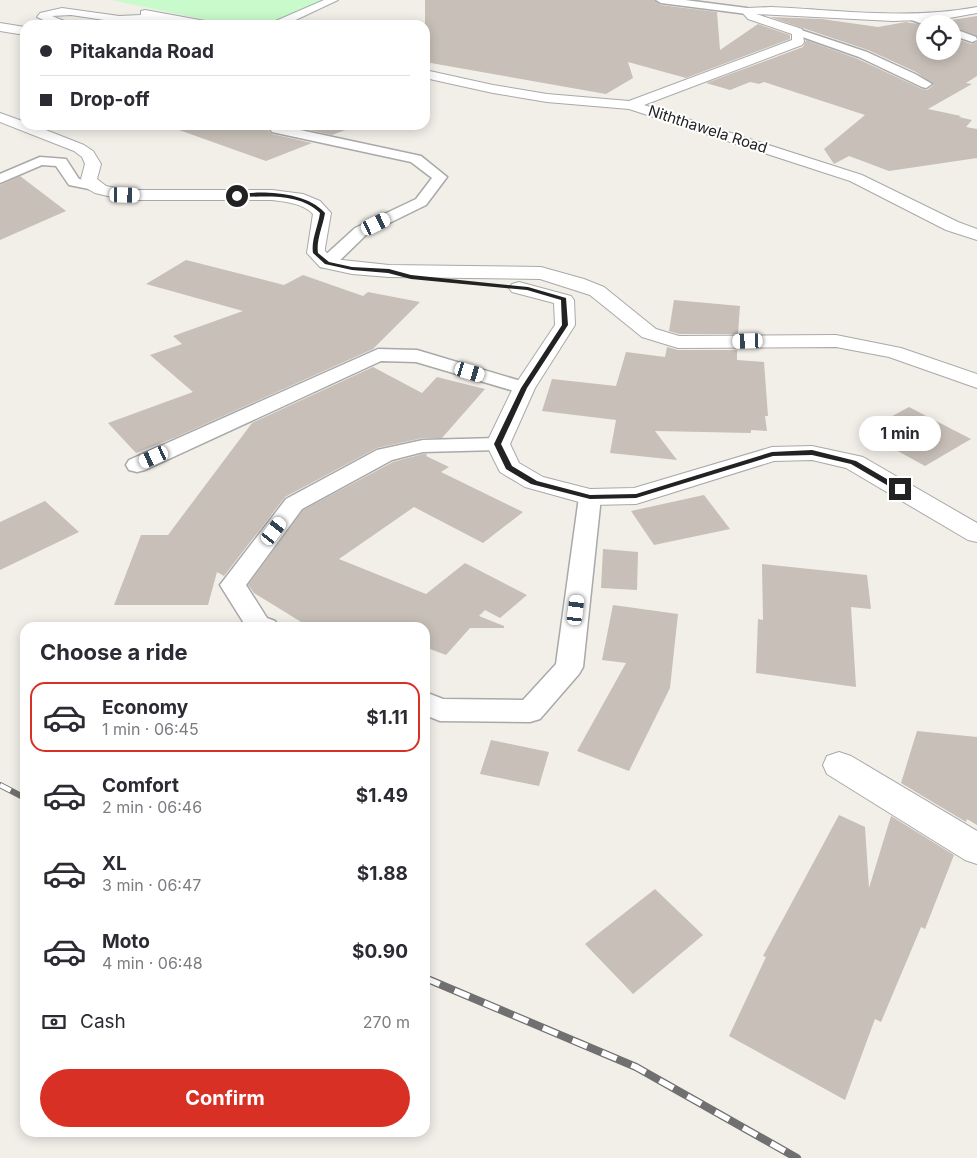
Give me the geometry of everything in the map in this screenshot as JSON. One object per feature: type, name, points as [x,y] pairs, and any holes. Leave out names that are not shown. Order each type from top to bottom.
[{"type":"street","points":[[287,20],[333,0]]},
{"type":"street","points":[[124,8],[181,20]]},
{"type":"street","points":[[747,12],[768,10],[845,16],[913,17],[964,13],[977,10]]},
{"type":"street","points":[[51,20],[43,17],[48,13],[58,12],[116,19],[162,16]]},
{"type":"street","points":[[630,105],[798,42],[798,32],[752,18],[747,12]]},
{"type":"street","points":[[0,27],[20,30]]},
{"type":"street","name":"Niththawela Road","points":[[430,75],[493,89],[547,98],[630,105],[734,137],[856,178],[952,226],[977,235]]},
{"type":"street","points":[[0,117],[20,125]]},
{"type":"street","points":[[33,130],[79,148],[88,154],[93,164],[89,179],[94,186],[101,190],[125,195],[272,195],[296,198],[314,205],[322,213],[321,227],[314,245],[316,253],[327,263],[352,268],[389,271],[541,273],[598,291],[649,333],[678,342],[836,341],[894,352],[977,381]]},
{"type":"street","points":[[389,271],[411,277],[528,288],[564,300],[565,325],[524,388],[498,444],[509,468],[534,482],[590,497],[636,496],[772,454],[812,452],[854,462],[977,534]]},
{"type":"street","points":[[839,765],[977,849]]},
{"type":"lane","points":[[661,0],[747,12]]},
{"type":"lane","points":[[798,32],[827,40],[926,84]]},
{"type":"lane","points":[[961,35],[972,39]]},
{"type":"lane","points":[[277,130],[416,160],[440,177],[421,202],[361,231],[327,263]]},
{"type":"lane","points":[[0,178],[40,161],[61,162],[74,182],[94,186]]},
{"type":"lane","points":[[137,465],[378,355],[417,356],[524,388]]},
{"type":"lane","points":[[257,622],[233,585],[294,504],[385,455],[423,446],[498,444]]},
{"type":"lane","points":[[430,705],[440,710],[530,711],[569,667],[590,497]]},
{"type":"green space","points":[[112,0],[324,0],[278,20],[205,20]]},
{"type":"building","points":[[425,0],[654,0],[661,5],[717,12],[720,50],[758,24],[790,35],[790,39],[686,78],[628,62],[633,78],[606,94],[430,63],[430,20],[425,20]]},
{"type":"building","points":[[977,16],[977,36],[961,30],[961,19]]},
{"type":"building","points":[[770,17],[822,19],[878,27],[906,22],[916,24],[916,60],[961,60],[961,40],[971,44],[977,42],[977,76],[966,83],[972,84],[928,109],[972,120],[966,127],[977,129],[977,158],[889,171],[849,156],[834,164],[824,149],[865,115],[764,82],[759,84],[750,82],[730,90],[706,83],[803,47],[806,40],[858,59],[922,89],[927,90],[934,85],[916,72],[868,50]]},
{"type":"building","points":[[179,130],[268,130],[272,134],[312,143],[266,161]]},
{"type":"building","points":[[309,130],[346,130],[332,135]]},
{"type":"building","points":[[20,176],[66,211],[0,240],[0,185]]},
{"type":"building","points":[[186,260],[284,285],[303,275],[363,296],[368,292],[420,302],[373,349],[174,438],[136,453],[108,423],[193,392],[150,355],[182,344],[173,336],[243,311],[146,284]]},
{"type":"building","points":[[674,300],[740,306],[738,334],[679,334],[669,331]]},
{"type":"building","points":[[667,347],[678,350],[737,350],[737,360],[764,362],[768,416],[765,416],[767,431],[751,430],[751,433],[655,431],[677,460],[610,453],[616,420],[542,411],[552,379],[616,386],[626,352],[665,357]]},
{"type":"building","points":[[373,367],[422,393],[437,377],[485,389],[442,438],[423,438],[377,448],[285,497],[224,576],[217,572],[208,605],[114,605],[141,535],[168,535],[252,423]]},
{"type":"building","points":[[909,407],[971,439],[925,466],[863,432]]},
{"type":"building","points":[[427,454],[426,456],[449,467],[441,472],[523,512],[483,543],[414,507],[339,559],[426,594],[465,563],[527,595],[500,618],[485,610],[479,616],[504,626],[504,628],[470,628],[446,655],[430,649],[430,622],[301,622],[254,593],[248,585],[303,510],[393,462]]},
{"type":"building","points":[[704,495],[730,529],[654,545],[631,511]]},
{"type":"building","points":[[45,501],[79,532],[0,570],[0,522]]},
{"type":"building","points":[[603,549],[638,552],[637,590],[601,588]]},
{"type":"building","points":[[762,564],[867,575],[871,609],[851,607],[856,687],[756,673],[758,619],[763,620]]},
{"type":"building","points":[[613,605],[678,614],[670,688],[629,771],[577,751],[626,663],[602,660]]},
{"type":"building","points":[[917,731],[977,737],[977,825],[967,819],[966,822],[901,783]]},
{"type":"building","points":[[491,740],[549,752],[539,786],[480,774]]},
{"type":"building","points":[[839,815],[865,827],[869,888],[891,816],[954,855],[925,929],[921,927],[881,1022],[875,1019],[845,1100],[729,1036],[766,957],[763,956]]},
{"type":"building","points":[[655,889],[703,935],[633,994],[585,944]]},
{"type":"railway","points":[[0,785],[20,795]]},
{"type":"railway","points":[[430,980],[636,1067],[797,1158]]},
{"type":"route","points":[[237,196],[272,195],[296,198],[314,205],[322,213],[321,227],[314,245],[316,253],[327,263],[352,268],[389,271],[411,277],[528,288],[564,300],[565,325],[524,388],[498,444],[509,468],[534,482],[590,497],[636,496],[772,454],[812,452],[854,462],[900,489]]}]
